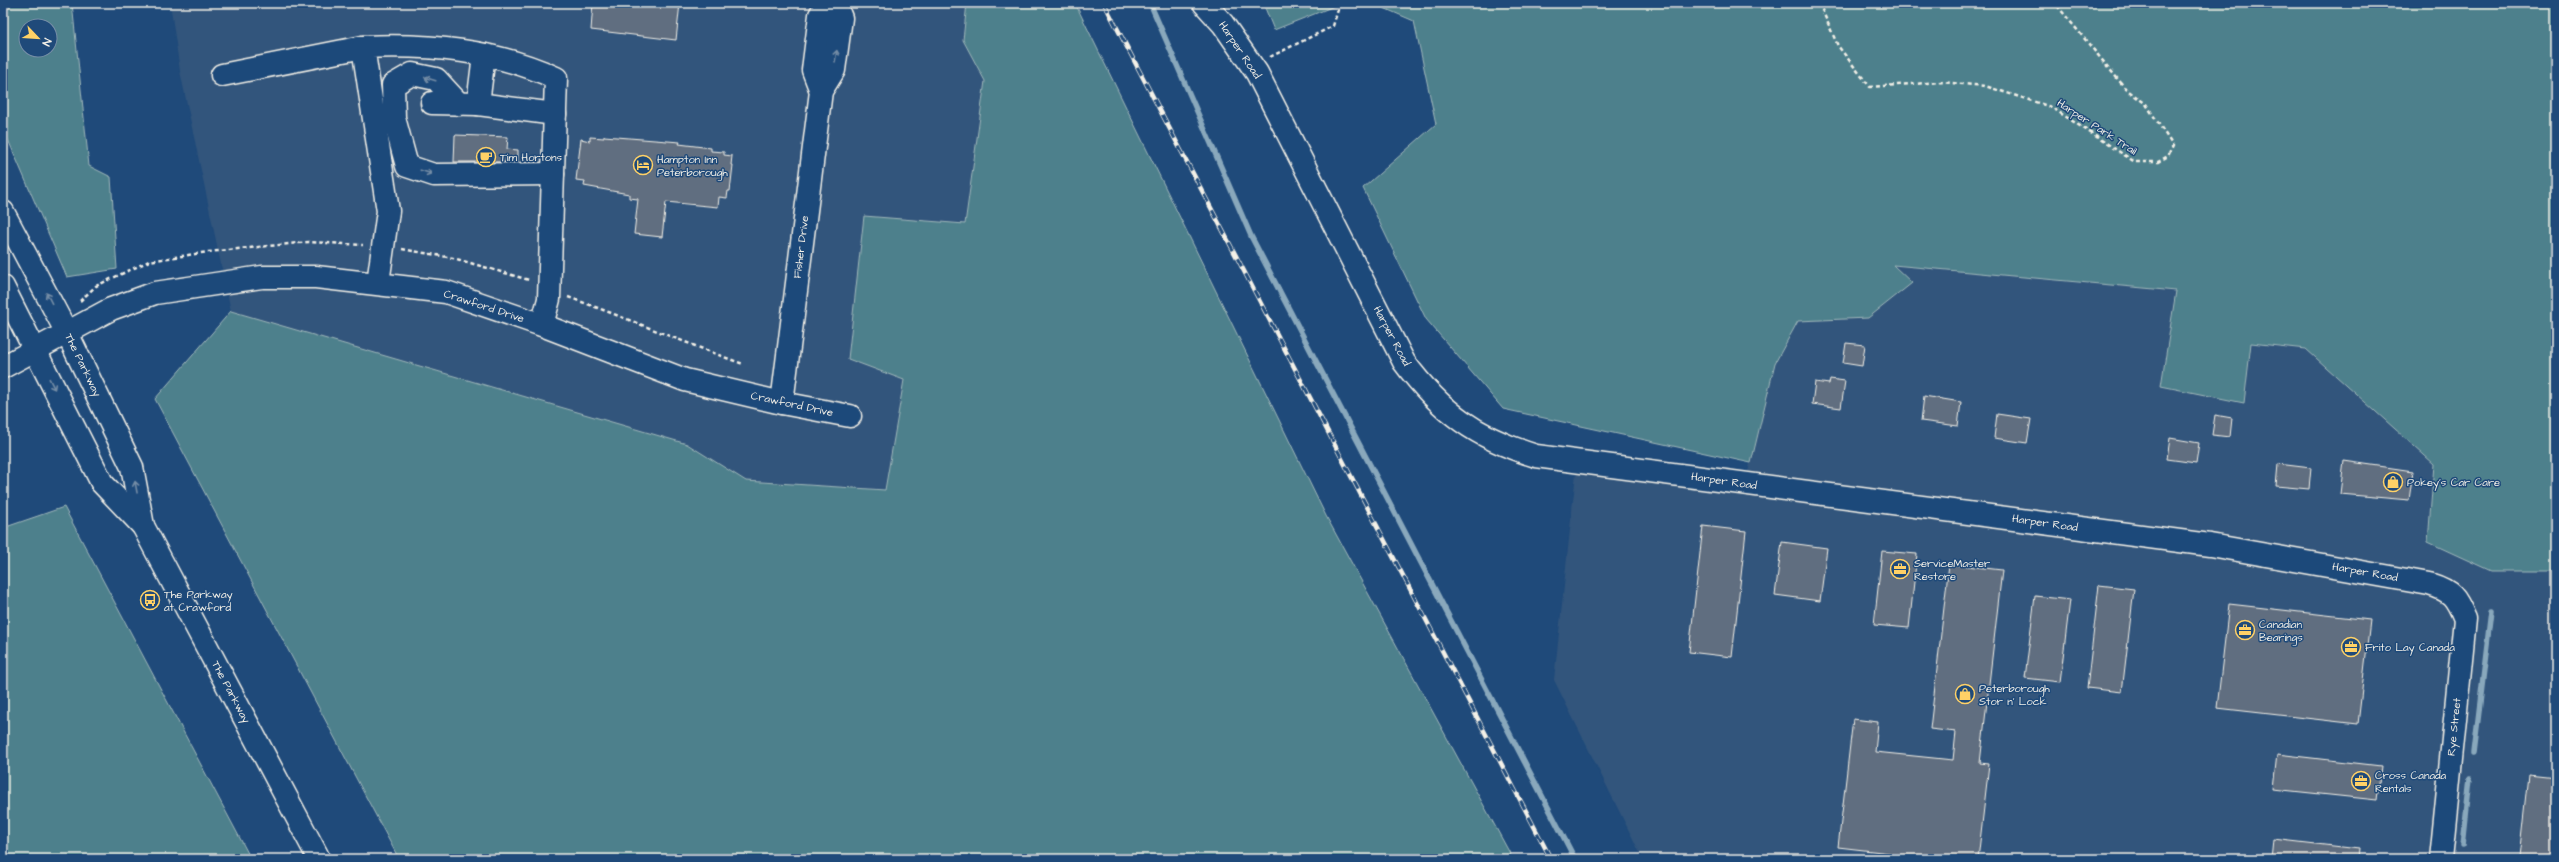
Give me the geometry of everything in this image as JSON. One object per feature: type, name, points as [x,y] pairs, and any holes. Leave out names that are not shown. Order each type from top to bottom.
[{"type":"street","name":"Fisher Drive","points":[[782,403],[820,92],[813,70],[820,15],[827,3]]},
{"type":"street","name":"Fisher Drive","points":[[820,92],[834,70],[842,18],[835,3]]},
{"type":"street","name":"Harper Road","points":[[1204,3],[1223,24],[1257,73],[1404,362],[1424,388],[1447,410],[1468,428],[1490,439],[1536,456],[2210,545],[2429,584],[2448,590],[2459,603],[2465,619]]},
{"type":"street","points":[[222,75],[363,47],[414,45],[484,54],[532,67],[556,78],[549,299],[542,325]]},
{"type":"street","points":[[363,47],[388,211],[378,283]]},
{"type":"street","points":[[469,104],[484,54]]},
{"type":"street","points":[[469,104],[436,80],[412,74],[393,85],[394,118],[407,166],[434,175],[553,174]]},
{"type":"street","points":[[432,103],[469,104],[555,114]]},
{"type":"street","name":"The Parkway","points":[[3,212],[102,483],[143,526],[319,859]]},
{"type":"street","name":"Crawford Drive","points":[[3,367],[111,308],[155,293],[262,277],[316,277],[446,292],[542,325],[685,380],[782,403],[850,416]]},
{"type":"street","name":"The Parkway","points":[[3,287],[50,341],[132,466],[143,526]]},
{"type":"street","name":"Rye Street","points":[[2441,859],[2465,619]]},
{"type":"path","points":[[1264,60],[1333,26],[1340,3]]},
{"type":"path","name":"Harper Park Trail","points":[[1819,3],[1838,46],[1870,87],[1941,82],[1985,86],[2051,107],[2135,162],[2158,162],[2168,156],[2173,146],[2146,104],[2126,88],[2055,3]]},
{"type":"shaded area","points":[[170,3],[967,3],[963,40],[985,81],[965,224],[865,216],[904,380],[885,490],[746,481],[687,444],[231,311],[180,71]]},
{"type":"shaded area","points":[[1892,265],[2177,291],[2251,343],[2306,349],[2434,464],[2429,543],[2491,571],[2556,571],[2556,859],[1643,859],[1554,680],[1576,473],[1743,492],[1775,363],[1798,321],[1869,317],[1912,283]]},
{"type":"green space","points":[[3,3],[72,3],[89,166],[111,177],[117,269],[67,277],[3,128]]},
{"type":"green space","points":[[967,3],[1075,3],[1326,516],[1513,859],[399,859],[155,399],[231,311],[687,444],[746,481],[885,490],[904,380],[848,359],[864,216],[965,224],[985,81],[963,40]]},
{"type":"green space","points":[[1263,3],[1342,3],[1274,30]]},
{"type":"green space","points":[[1372,3],[2556,3],[2556,571],[2491,571],[2428,542],[2434,464],[2306,349],[2251,343],[2244,403],[2161,386],[2176,291],[1893,265],[1912,283],[1868,318],[1798,321],[1775,363],[1751,463],[1503,409],[1426,319],[1363,188],[1436,124],[1414,21]]},
{"type":"green space","points":[[64,507],[251,859],[3,859],[3,528]]},
{"type":"building","points":[[593,3],[680,3],[676,40],[591,30]]},
{"type":"building","name":"Tim Hortons","points":[[455,135],[508,137],[507,149],[518,150],[518,162],[454,162]]},
{"type":"building","points":[[604,136],[680,142],[679,144],[711,148],[711,151],[724,152],[724,155],[732,156],[731,165],[733,165],[730,191],[728,191],[727,198],[719,197],[718,207],[666,202],[662,237],[634,234],[638,199],[629,198],[629,194],[584,186],[585,181],[576,180],[581,139],[590,141],[590,137],[604,138]]},
{"type":"building","points":[[1846,343],[1865,345],[1862,366],[1843,363]]},
{"type":"building","points":[[1830,379],[1845,381],[1841,408],[1812,404],[1815,382],[1829,384]]},
{"type":"building","points":[[1924,396],[1961,402],[1958,426],[1921,421]]},
{"type":"building","points":[[1997,414],[2031,419],[2027,443],[1994,438]]},
{"type":"building","points":[[2215,415],[2232,418],[2230,437],[2212,435]]},
{"type":"building","points":[[2170,438],[2199,443],[2196,463],[2167,459]]},
{"type":"building","points":[[2344,461],[2413,471],[2409,500],[2340,494]]},
{"type":"building","points":[[2278,464],[2311,468],[2309,489],[2276,486]]},
{"type":"building","points":[[1703,526],[1746,531],[1732,657],[1689,652]]},
{"type":"building","points":[[1782,542],[1827,548],[1820,601],[1775,595]]},
{"type":"building","points":[[1882,551],[1917,554],[1909,628],[1874,625]]},
{"type":"building","name":"Peterborough Stor n' Lock","points":[[1949,564],[2002,570],[1980,763],[1989,764],[1978,859],[1889,859],[1890,853],[1838,847],[1853,719],[1878,722],[1875,752],[1953,760],[1956,732],[1930,729]]},
{"type":"building","points":[[2099,585],[2134,589],[2122,692],[2087,688]]},
{"type":"building","points":[[2035,596],[2070,600],[2060,682],[2025,678]]},
{"type":"building","points":[[2229,604],[2370,620],[2358,724],[2217,708]]},
{"type":"building","points":[[2277,754],[2381,766],[2377,800],[2273,789]]},
{"type":"building","points":[[2528,775],[2556,778],[2556,859],[2519,857]]},
{"type":"building","points":[[2273,839],[2359,849],[2358,859],[2271,859]]},
{"type":"waterway","points":[[1150,3],[1251,236],[1575,859]]},
{"type":"waterway","points":[[2474,753],[2491,611]]},
{"type":"waterway","points":[[2463,845],[2470,778]]},
{"type":"railway","points":[[1104,3],[1551,859]]},
{"type":"place","name":"Tim Hortons","points":[[486,157]]},
{"type":"place","name":"Hampton Inn Peterborough","points":[[643,165]]},
{"type":"place","name":"Pokey's Car Care","points":[[2393,482]]},
{"type":"place","name":"ServiceMaster Restore","points":[[1900,569]]},
{"type":"place","name":"The Parkway at Crawford","points":[[150,600]]},
{"type":"place","name":"Canadian Bearings","points":[[2245,630]]},
{"type":"place","name":"Frito Lay Canada","points":[[2351,647]]},
{"type":"place","name":"Peterborough Stor n' Lock","points":[[1965,694]]},
{"type":"place","name":"Cross Canada Rentals","points":[[2361,781]]}]
